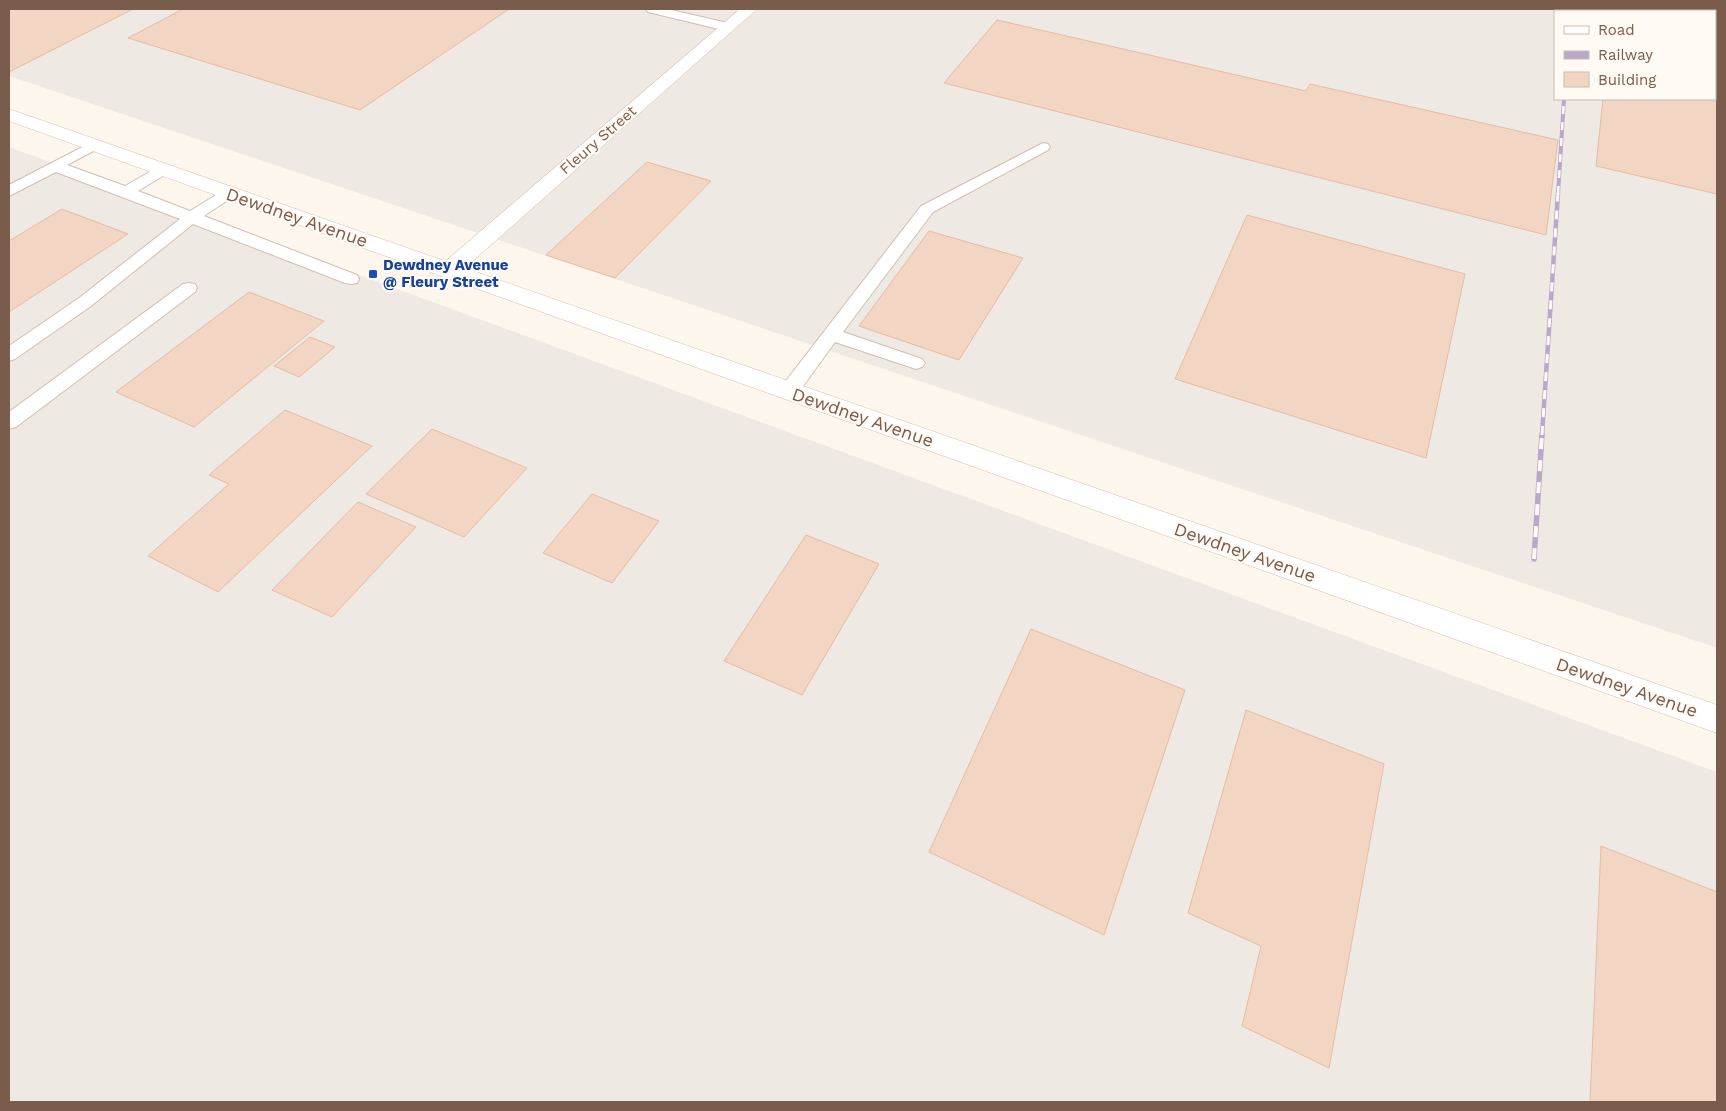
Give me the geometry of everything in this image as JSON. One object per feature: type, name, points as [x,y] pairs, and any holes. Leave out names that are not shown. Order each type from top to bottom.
[{"type":"street","name":"Fleury Street","points":[[448,270],[749,9]]},
{"type":"street","name":"Dewdney Avenue","points":[[9,115],[1717,719]]},
{"type":"lane","points":[[652,9],[727,28]]},
{"type":"lane","points":[[9,191],[94,145]]},
{"type":"lane","points":[[789,391],[927,209],[1043,147]]},
{"type":"lane","points":[[55,166],[351,279]]},
{"type":"lane","points":[[126,192],[163,170]]},
{"type":"lane","points":[[9,355],[86,302],[192,217],[228,193]]},
{"type":"lane","points":[[9,422],[189,288]]},
{"type":"lane","points":[[832,334],[916,363]]},
{"type":"shaded area","points":[[9,9],[1717,9],[1717,648],[9,76]]},
{"type":"shaded area","points":[[9,147],[1717,772],[1717,1102],[9,1102]]},
{"type":"building","points":[[9,9],[133,9],[9,72]]},
{"type":"building","points":[[183,9],[509,9],[360,110],[128,38]]},
{"type":"building","points":[[1717,9],[1717,194],[1596,166],[1603,100],[1716,100],[1716,10],[1612,10]]},
{"type":"building","points":[[997,20],[1306,91],[1310,84],[1558,140],[1546,235],[944,83]]},
{"type":"building","points":[[647,162],[711,181],[615,278],[546,255]]},
{"type":"building","points":[[62,209],[128,234],[9,312],[9,241]]},
{"type":"building","points":[[1247,215],[1465,274],[1426,458],[1175,379]]},
{"type":"building","points":[[929,231],[1023,258],[959,360],[859,326]]},
{"type":"building","points":[[249,292],[324,321],[194,427],[116,392]]},
{"type":"building","points":[[310,337],[335,347],[299,377],[274,366]]},
{"type":"building","points":[[285,410],[372,446],[218,592],[148,556],[229,484],[209,475]]},
{"type":"building","points":[[432,429],[527,468],[464,537],[366,494]]},
{"type":"building","points":[[592,494],[659,521],[612,583],[543,553]]},
{"type":"building","points":[[358,502],[416,527],[332,617],[272,590]]},
{"type":"building","points":[[806,535],[879,564],[802,695],[724,661]]},
{"type":"building","points":[[1031,629],[1185,690],[1104,935],[929,852]]},
{"type":"building","points":[[1246,710],[1384,764],[1329,1068],[1242,1026],[1261,946],[1188,913]]},
{"type":"building","points":[[1601,846],[1717,892],[1717,1102],[1590,1102]]},
{"type":"railway","points":[[1558,194],[1564,100]]},
{"type":"railway","points":[[1542,435],[1558,193]]},
{"type":"railway","points":[[1534,559],[1542,434]]},
{"type":"place","name":"Dewdney Avenue @ Fleury Street","points":[[373,274]]}]
